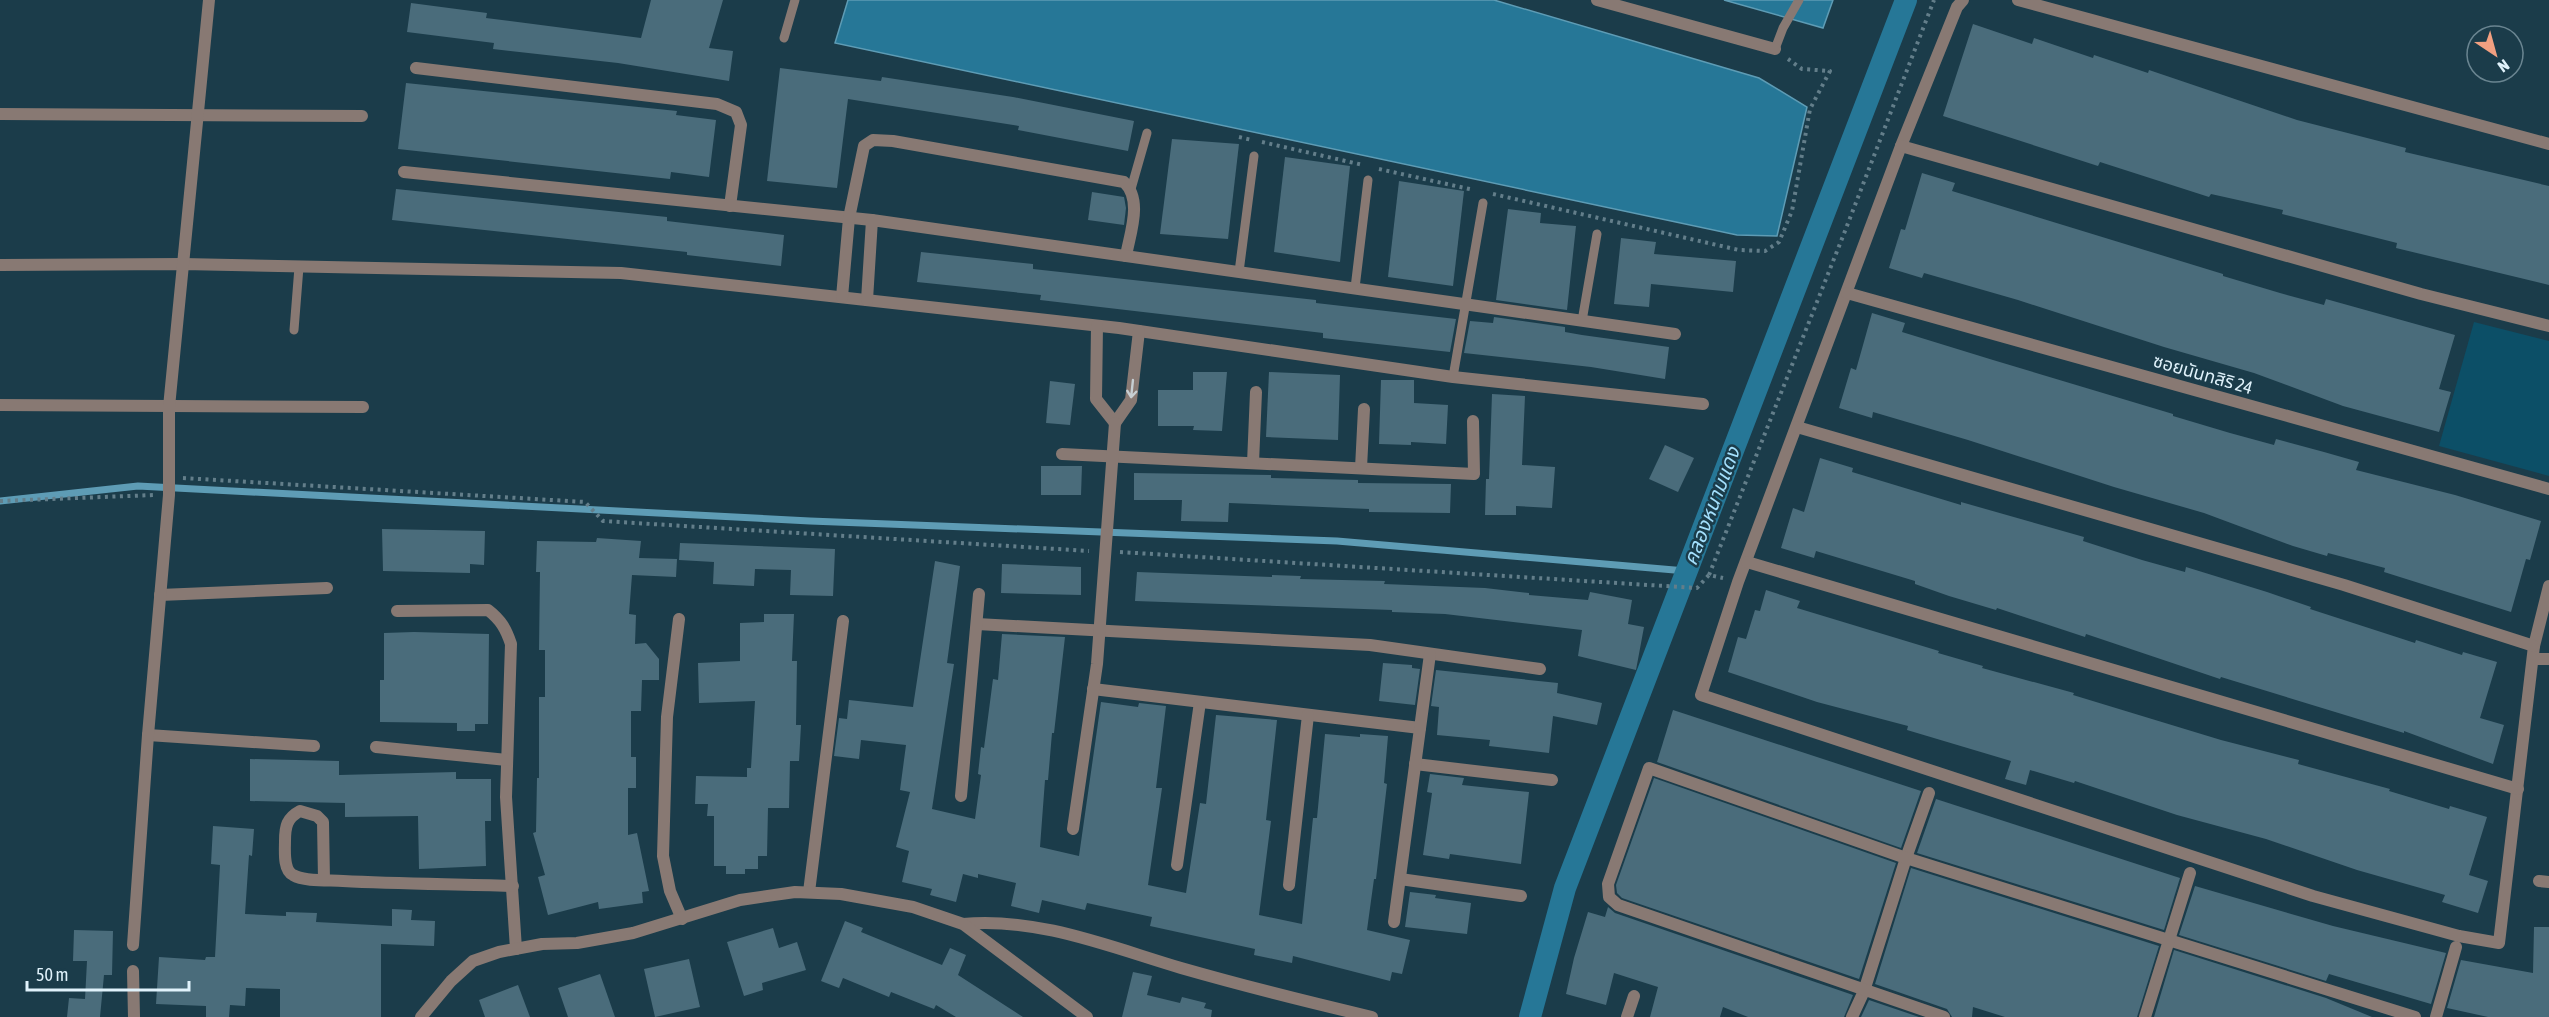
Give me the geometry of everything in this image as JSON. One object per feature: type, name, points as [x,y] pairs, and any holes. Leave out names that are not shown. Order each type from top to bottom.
[{"type":"street","points":[[133,945],[169,495],[170,408],[209,0]]},
{"type":"street","points":[[1597,0],[1775,49]]},
{"type":"street","points":[[1964,0],[1958,7],[1901,146],[1738,582],[1701,695],[2313,896],[2459,936],[2499,943],[2534,646],[2549,586]]},
{"type":"street","points":[[2018,0],[2549,144]]},
{"type":"street","points":[[416,68],[717,104],[736,112],[741,125],[730,206]]},
{"type":"street","points":[[0,114],[362,116]]},
{"type":"street","points":[[842,297],[849,218],[864,146],[873,140],[893,141],[1124,182],[1131,189],[1134,198],[1134,215],[1126,256]]},
{"type":"street","points":[[1901,146],[2421,294],[2549,326]]},
{"type":"street","points":[[404,172],[872,220],[1675,334]]},
{"type":"street","points":[[867,300],[872,220]]},
{"type":"street","points":[[0,265],[183,264],[621,273],[1139,331],[1453,377],[1703,404]]},
{"type":"street","name":"ซอยนันทสิริ 24","points":[[1847,293],[2549,489]]},
{"type":"street","points":[[1097,326],[1096,399],[1115,423]]},
{"type":"street","points":[[1073,829],[1093,689],[1115,423],[1131,400],[1139,331]]},
{"type":"street","points":[[1253,463],[1256,392]]},
{"type":"street","points":[[0,405],[170,408],[363,406]]},
{"type":"street","points":[[1361,468],[1364,409]]},
{"type":"street","points":[[1062,454],[1474,474],[1473,422]]},
{"type":"street","points":[[1797,427],[2344,585],[2534,646]]},
{"type":"street","points":[[1747,562],[2518,789]]},
{"type":"street","points":[[160,595],[327,588]]},
{"type":"street","points":[[961,796],[979,594]]},
{"type":"street","points":[[397,611],[488,610],[507,630],[512,644],[506,797],[516,949]]},
{"type":"street","points":[[679,619],[667,717],[663,856],[670,891],[682,919]]},
{"type":"street","points":[[809,892],[843,621]]},
{"type":"street","points":[[976,624],[1370,645],[1540,669]]},
{"type":"street","points":[[1394,922],[1430,654]]},
{"type":"street","points":[[2533,659],[2549,659]]},
{"type":"street","points":[[1093,689],[1420,728]]},
{"type":"street","points":[[1177,865],[1200,702]]},
{"type":"street","points":[[1289,885],[1308,714]]},
{"type":"street","points":[[148,735],[314,747]]},
{"type":"street","points":[[376,747],[507,760]]},
{"type":"street","points":[[1415,764],[1552,780]]},
{"type":"street","points":[[1944,1017],[1618,905],[1609,897],[1608,884],[1649,768],[1906,858],[2415,1017]]},
{"type":"street","points":[[1852,1017],[1864,991],[1929,793]]},
{"type":"street","points":[[324,880],[324,822],[317,816],[300,811],[291,816],[285,828],[288,871],[294,876],[324,880],[513,886]]},
{"type":"street","points":[[2145,1017],[2190,873]]},
{"type":"street","points":[[1400,879],[1521,896]]},
{"type":"street","points":[[421,1017],[451,981],[473,961],[499,952],[542,944],[577,943],[633,933],[740,900],[795,892],[841,894],[913,907],[963,924],[1087,1017]]},
{"type":"street","points":[[963,924],[1001,922],[1053,930],[1284,996],[1372,1017]]},
{"type":"street","points":[[2436,1017],[2456,947]]},
{"type":"street","points":[[133,971],[134,1017]]},
{"type":"street","points":[[1627,1017],[1634,996]]},
{"type":"lane","points":[[784,38],[795,0]]},
{"type":"lane","points":[[1775,49],[1783,28],[1799,0]]},
{"type":"lane","points":[[1131,189],[1147,133]]},
{"type":"lane","points":[[1239,272],[1254,156]]},
{"type":"lane","points":[[1355,288],[1368,180]]},
{"type":"lane","points":[[1453,377],[1483,203]]},
{"type":"lane","points":[[1582,321],[1597,234]]},
{"type":"lane","points":[[294,330],[299,267]]},
{"type":"path","points":[[1116,552],[1697,588],[1708,575],[1934,0]]},
{"type":"path","points":[[1378,168],[1739,249],[1765,251],[1779,242],[1792,211],[1810,109],[1830,71],[1802,69],[1775,49]]},
{"type":"path","points":[[1239,137],[1367,166]]},
{"type":"path","points":[[170,477],[585,501],[603,521],[1092,551]]},
{"type":"path","points":[[0,501],[169,495]]},
{"type":"path","points":[[1708,575],[1738,582]]},
{"type":"shaded area","points":[[848,0],[1494,0],[1759,78],[1807,107],[1777,236],[1737,235],[835,43]]},
{"type":"shaded area","points":[[1724,0],[1833,0],[1823,28]]},
{"type":"shaded area","points":[[2474,322],[2549,341],[2549,476],[2439,446]]},
{"type":"building","points":[[651,0],[723,0],[709,48],[733,51],[729,81],[618,63],[493,49],[494,43],[407,32],[411,3],[487,13],[486,18],[641,38]]},
{"type":"building","points":[[1973,24],[2032,44],[2034,38],[2093,58],[2094,55],[2148,73],[2149,70],[2297,120],[2406,148],[2405,152],[2549,186],[2549,285],[2396,248],[2397,243],[2282,214],[2283,210],[2211,194],[2209,197],[2100,162],[2098,166],[1943,116]]},
{"type":"building","points":[[780,68],[881,81],[882,77],[1013,97],[1134,121],[1128,151],[1018,130],[1019,126],[848,99],[837,188],[767,181]]},
{"type":"building","points":[[406,83],[677,111],[676,115],[716,120],[709,177],[671,172],[670,179],[398,149]]},
{"type":"building","points":[[1172,139],[1239,144],[1228,239],[1160,234]]},
{"type":"building","points":[[1285,157],[1350,166],[1340,262],[1274,252]]},
{"type":"building","points":[[1922,173],[1955,183],[1952,191],[2223,274],[2223,276],[2324,305],[2326,299],[2455,335],[2439,389],[2451,392],[2439,432],[2343,406],[2254,373],[2018,300],[1924,273],[1922,278],[1889,268],[1901,229],[1905,230]]},
{"type":"building","points":[[1399,181],[1464,191],[1453,286],[1388,277]]},
{"type":"building","points":[[396,189],[667,217],[667,221],[784,235],[781,266],[687,255],[687,252],[392,220]]},
{"type":"building","points":[[1092,192],[1124,197],[1126,208],[1124,225],[1088,220]]},
{"type":"building","points":[[1508,209],[1541,213],[1540,223],[1576,226],[1567,310],[1496,300]]},
{"type":"building","points":[[1621,238],[1656,242],[1654,254],[1736,261],[1733,292],[1651,284],[1649,307],[1614,304]]},
{"type":"building","points":[[921,252],[1033,264],[1033,269],[1316,300],[1316,303],[1456,319],[1450,352],[1323,338],[1323,333],[1040,300],[1041,295],[917,282]]},
{"type":"building","points":[[1872,313],[1905,323],[1902,332],[2230,433],[2274,445],[2276,439],[2359,462],[2356,470],[2455,495],[2541,521],[2530,560],[2526,559],[2511,612],[2384,572],[2385,568],[2328,553],[2327,556],[2293,546],[2204,513],[1968,440],[1873,412],[1872,418],[1839,408],[1851,368],[1856,370]]},
{"type":"building","points":[[1494,317],[1565,327],[1565,332],[1582,335],[1669,347],[1665,379],[1591,367],[1464,353],[1470,321],[1493,323]]},
{"type":"building","points":[[1193,372],[1227,372],[1222,431],[1193,430],[1194,426],[1158,426],[1158,390],[1193,390]]},
{"type":"building","points":[[1269,372],[1340,375],[1338,440],[1266,437]]},
{"type":"building","points":[[1381,380],[1414,380],[1414,403],[1448,405],[1446,444],[1411,442],[1411,445],[1379,444]]},
{"type":"building","points":[[1050,381],[1075,384],[1070,425],[1046,423]]},
{"type":"building","points":[[1492,394],[1525,396],[1522,465],[1555,467],[1552,508],[1516,506],[1516,515],[1485,515],[1486,479],[1489,479]]},
{"type":"building","points":[[1665,445],[1694,458],[1678,492],[1649,479]]},
{"type":"building","points":[[1820,458],[1853,468],[1852,472],[1961,505],[1961,502],[2084,537],[2083,541],[2142,560],[2185,572],[2186,567],[2267,592],[2311,607],[2310,609],[2415,643],[2416,640],[2462,655],[2463,652],[2497,662],[2480,718],[2504,725],[2493,764],[2404,731],[2404,733],[2221,677],[2220,679],[2086,634],[2085,637],[1997,608],[1996,610],[1949,596],[1915,584],[1915,581],[1816,551],[1814,558],[1781,548],[1793,508],[1804,512]]},
{"type":"building","points":[[1041,466],[1082,466],[1081,495],[1041,495]]},
{"type":"building","points":[[1134,473],[1271,475],[1271,478],[1358,480],[1358,483],[1451,484],[1450,513],[1369,512],[1369,509],[1229,503],[1228,522],[1181,521],[1182,500],[1134,500]]},
{"type":"building","points":[[382,529],[485,531],[484,565],[470,564],[470,573],[383,571]]},
{"type":"building","points":[[597,538],[641,541],[639,558],[677,559],[676,577],[632,575],[629,614],[636,615],[635,644],[646,643],[659,659],[659,680],[642,680],[641,711],[631,711],[631,757],[636,757],[636,788],[628,788],[628,835],[637,833],[649,891],[642,892],[643,903],[599,909],[598,902],[548,915],[538,877],[545,875],[533,833],[536,832],[537,778],[539,778],[539,697],[545,697],[545,650],[539,650],[540,572],[536,572],[537,541],[596,542]]},
{"type":"building","points":[[680,543],[835,549],[833,596],[790,595],[791,570],[755,569],[754,586],[713,584],[714,562],[679,560]]},
{"type":"building","points":[[935,561],[960,566],[947,663],[954,664],[932,809],[975,819],[981,775],[978,774],[981,747],[984,748],[993,679],[998,680],[1002,634],[1065,637],[1048,780],[1045,780],[1040,847],[1079,856],[1101,702],[1138,707],[1139,703],[1166,706],[1156,788],[1162,788],[1148,885],[1186,893],[1200,803],[1206,804],[1216,715],[1277,720],[1266,820],[1271,821],[1259,915],[1302,924],[1313,818],[1317,818],[1325,734],[1360,737],[1360,734],[1388,736],[1384,783],[1387,784],[1376,879],[1374,879],[1367,930],[1410,940],[1402,974],[1392,972],[1390,981],[1293,956],[1292,963],[1254,955],[1255,949],[1150,926],[1152,917],[1087,903],[1085,910],[1042,900],[1039,913],[1011,906],[1016,883],[978,874],[978,878],[963,874],[956,902],[930,895],[932,889],[902,882],[909,851],[896,847],[910,792],[900,790],[906,745],[861,740],[859,759],[834,756],[839,718],[847,719],[849,700],[913,707]]},
{"type":"building","points":[[1002,564],[1081,567],[1081,595],[1001,593]]},
{"type":"building","points":[[1137,572],[1301,576],[1300,579],[1385,581],[1384,584],[1485,588],[1529,593],[1529,595],[1588,600],[1590,592],[1632,600],[1628,624],[1644,627],[1636,670],[1578,656],[1582,630],[1445,614],[1392,612],[1392,610],[1135,601]]},
{"type":"building","points":[[1766,590],[1800,601],[1797,608],[1939,651],[1938,653],[1983,666],[1982,668],[2074,693],[2073,695],[2221,740],[2299,760],[2298,764],[2390,789],[2389,791],[2449,809],[2450,806],[2487,817],[2469,875],[2488,881],[2478,913],[2442,902],[2445,895],[2357,870],[2266,839],[2177,815],[2075,781],[2074,783],[2030,770],[2026,785],[2005,779],[2011,761],[1907,730],[1908,726],[1817,702],[1728,672],[1738,637],[1746,639],[1755,610],[1760,611]]},
{"type":"building","points":[[764,614],[794,614],[792,661],[797,661],[796,725],[801,725],[799,761],[790,761],[789,808],[768,808],[767,856],[758,856],[758,869],[745,869],[745,874],[726,874],[726,866],[714,866],[714,816],[707,816],[708,804],[695,804],[696,776],[747,777],[747,768],[751,768],[755,701],[699,703],[698,663],[740,661],[740,623],[764,622]]},
{"type":"building","points":[[384,633],[489,634],[488,724],[475,724],[475,731],[457,731],[457,723],[380,722],[380,680],[384,680]]},
{"type":"building","points":[[1383,663],[1412,665],[1412,668],[1420,669],[1415,705],[1379,701]]},
{"type":"building","points":[[1436,670],[1558,683],[1557,693],[1602,703],[1597,725],[1553,716],[1549,753],[1489,746],[1490,740],[1437,735],[1439,707],[1431,706]]},
{"type":"building","points":[[1673,710],[1921,791],[1901,848],[1657,762]]},
{"type":"building","points":[[250,759],[339,761],[339,775],[456,772],[456,779],[491,779],[491,821],[485,821],[486,866],[419,869],[418,816],[345,817],[345,803],[250,801]]},
{"type":"building","points":[[1430,774],[1464,778],[1462,785],[1529,792],[1521,864],[1450,854],[1449,859],[1423,855],[1432,793],[1427,792]]},
{"type":"building","points":[[1654,778],[1896,863],[1859,979],[1622,898],[1617,893],[1616,885]]},
{"type":"building","points":[[1936,799],[2180,878],[2164,930],[1917,853]]},
{"type":"building","points":[[213,826],[254,829],[252,856],[249,855],[245,914],[286,916],[286,912],[317,913],[316,922],[392,926],[392,909],[412,910],[411,920],[435,921],[434,946],[381,944],[381,1017],[280,1017],[280,989],[246,988],[245,1006],[230,1005],[229,1017],[206,1017],[206,1006],[156,1004],[159,957],[205,960],[206,957],[215,957],[220,865],[211,864]]},
{"type":"building","points":[[1911,868],[2159,946],[2137,1017],[2005,1017],[1973,1007],[1972,1017],[1952,1017],[1947,1009],[1875,984]]},
{"type":"building","points":[[2195,886],[2333,926],[2446,953],[2431,1004],[2329,974],[2326,981],[2179,935]]},
{"type":"building","points":[[1410,892],[1471,903],[1467,934],[1405,927]]},
{"type":"building","points":[[1608,907],[1615,913],[1853,995],[1844,1017],[1748,1017],[1723,1007],[1720,1017],[1650,1017],[1658,987],[1614,973],[1606,1005],[1566,994],[1588,912],[1605,917]]},
{"type":"building","points":[[845,921],[863,928],[861,932],[942,965],[950,948],[966,955],[958,975],[1023,1017],[956,1017],[936,1005],[934,1009],[891,992],[889,997],[843,978],[839,988],[821,981]]},
{"type":"building","points":[[2534,927],[2549,927],[2549,1017],[2488,1017],[2447,1008],[2461,960],[2533,973]]},
{"type":"building","points":[[773,928],[779,948],[797,942],[806,970],[762,983],[763,990],[744,996],[727,942]]},
{"type":"building","points":[[74,930],[113,931],[112,975],[104,975],[100,1017],[67,1017],[69,998],[85,999],[87,961],[73,961]]},
{"type":"building","points":[[2174,950],[2326,998],[2372,1017],[2154,1017]]},
{"type":"building","points":[[689,959],[700,1007],[655,1017],[644,969]]},
{"type":"building","points":[[1133,972],[1152,976],[1147,995],[1180,1003],[1182,997],[1206,1003],[1204,1008],[1212,1010],[1211,1017],[1122,1017]]},
{"type":"building","points":[[600,974],[615,1017],[568,1017],[558,988]]},
{"type":"building","points":[[518,985],[530,1017],[485,1017],[479,1000]]},
{"type":"building","points":[[1869,1000],[1919,1017],[1861,1017]]},
{"type":"waterway","name":"คลองหนามแดง","points":[[1530,1017],[1565,888],[1906,0]]},
{"type":"waterway","points":[[0,501],[138,486],[810,521],[1337,541],[1686,571]]}]
